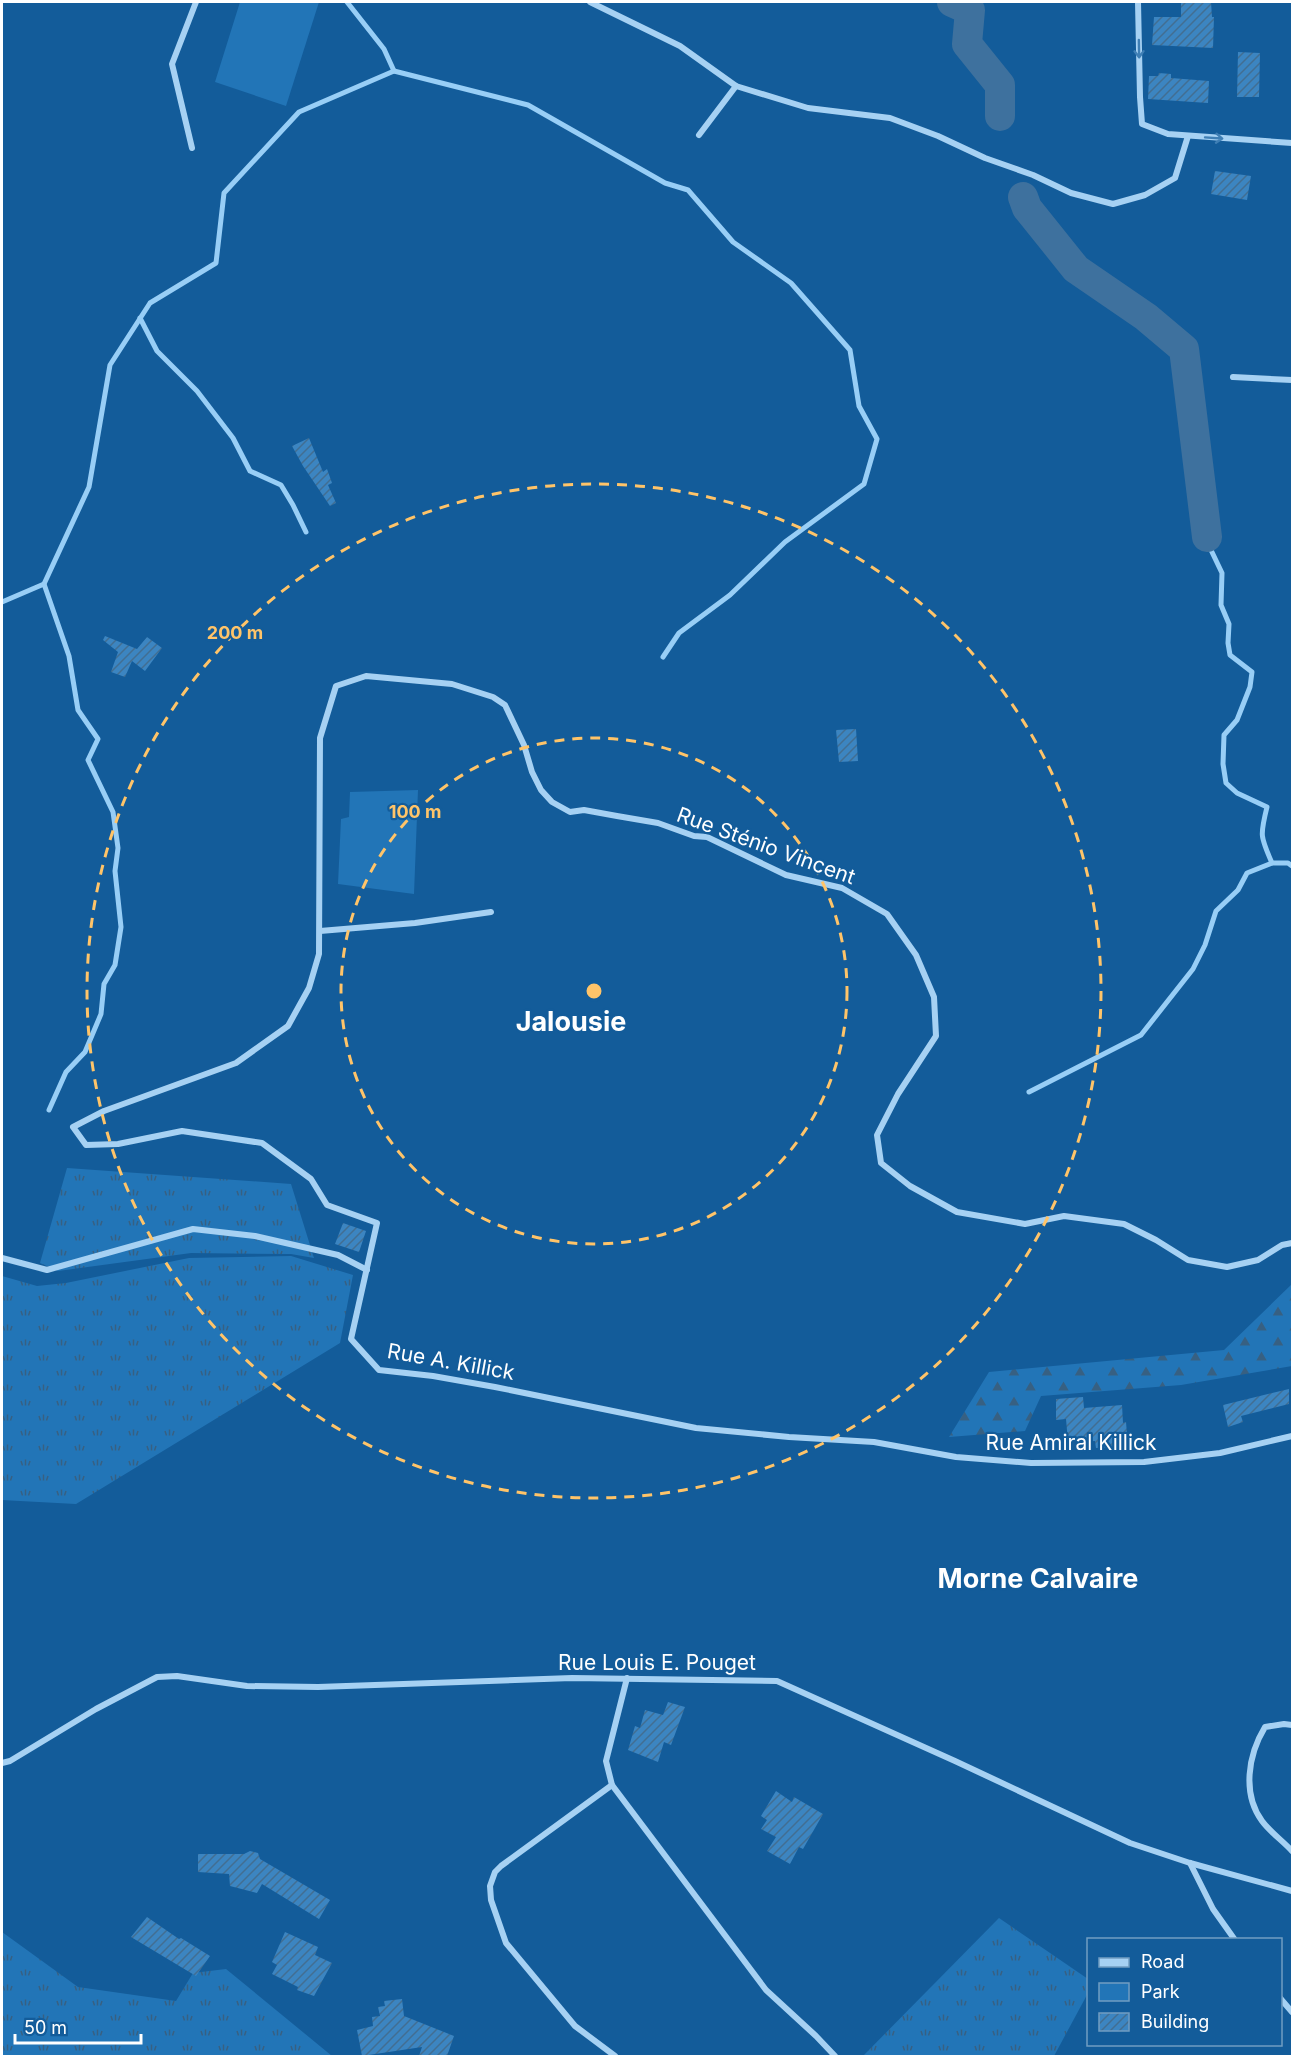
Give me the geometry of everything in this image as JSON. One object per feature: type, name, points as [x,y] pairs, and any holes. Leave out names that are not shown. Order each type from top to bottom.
[{"type":"street","points":[[192,148],[172,64],[196,2]]},
{"type":"street","points":[[590,2],[680,46],[736,86],[808,108],[890,118],[1033,175],[1071,193],[1113,204],[1145,195],[1175,178],[1188,136]]},
{"type":"street","points":[[1138,2],[1142,124],[1168,134],[1293,143]]},
{"type":"street","points":[[699,135],[736,86]]},
{"type":"street","points":[[1233,377],[1293,380]]},
{"type":"street","name":"Rue Sténio Vincent","points":[[86,1145],[73,1127],[104,1112],[236,1063],[288,1026],[309,988],[319,954],[320,738],[336,686],[366,676],[452,684],[493,697],[505,705],[524,745],[532,772],[541,790],[552,802],[570,812],[584,810],[658,823],[694,836],[707,837],[786,875],[842,888],[887,914],[916,955],[934,997],[936,1036],[898,1094],[877,1135],[881,1163],[910,1186],[957,1212],[1024,1224],[1064,1216],[1124,1224],[1188,1260],[1227,1267],[1258,1260],[1282,1245],[1293,1243]]},
{"type":"street","points":[[320,931],[416,924],[491,912]]},
{"type":"street","name":"Rue A. Killick","points":[[86,1145],[118,1144],[182,1131],[262,1143],[311,1179],[327,1204],[378,1223],[351,1340],[379,1370],[433,1376],[495,1387],[696,1428],[874,1442],[956,1457]]},
{"type":"street","points":[[2,1258],[47,1270],[193,1229],[255,1236],[338,1255],[367,1270]]},
{"type":"street","name":"Rue Amiral Killick","points":[[956,1457],[1031,1463],[1144,1462],[1220,1452],[1293,1436]]},
{"type":"street","name":"Rue Louis E. Pouget","points":[[2,1763],[10,1761],[96,1709],[157,1677],[177,1676],[247,1686],[318,1687],[572,1678],[777,1681],[852,1713],[1130,1843],[1190,1863],[1293,1891]]},
{"type":"street","points":[[627,1678],[606,1761],[612,1785],[766,1990],[835,2056]]},
{"type":"street","points":[[1293,1725],[1264,1727],[1256,1741],[1248,1793],[1262,1821],[1293,1851]]},
{"type":"street","points":[[612,1785],[501,1866],[495,1872],[490,1886],[491,1900],[506,1943],[576,2026],[615,2056]]},
{"type":"street","points":[[1190,1863],[1213,1909],[1234,1938]]},
{"type":"street","points":[[1282,1999],[1293,2012]]},
{"type":"green space","points":[[240,2],[319,2],[286,106],[215,82]]},
{"type":"green space","points":[[418,790],[414,894],[338,884],[341,819],[349,817],[350,792]]},
{"type":"green space","points":[[67,1168],[291,1184],[314,1258],[291,1254],[191,1253],[58,1271],[40,1263]]},
{"type":"green space","points":[[291,1256],[353,1275],[340,1343],[76,1504],[2,1500],[2,1276],[37,1286],[66,1283],[189,1258]]},
{"type":"green space","points":[[1292,1284],[1292,1366],[1181,1385],[1041,1396],[1025,1431],[949,1437],[989,1372],[1224,1350]]},
{"type":"green space","points":[[999,1918],[1087,1978],[1087,1995],[1054,2056],[863,2056]]},
{"type":"green space","points":[[2,1932],[78,1987],[176,2001],[193,1973],[226,1969],[332,2056],[2,2056]]},
{"type":"building","points":[[1181,2],[1211,2],[1212,17],[1214,17],[1213,48],[1152,45],[1154,17],[1181,17]]},
{"type":"building","points":[[1238,52],[1260,53],[1259,97],[1237,97]]},
{"type":"building","points":[[1159,73],[1171,74],[1171,78],[1209,81],[1208,103],[1148,99],[1149,76],[1158,76]]},
{"type":"building","points":[[1215,171],[1251,176],[1247,200],[1211,194]]},
{"type":"building","points":[[309,438],[323,472],[327,469],[332,483],[328,485],[336,503],[330,506],[292,446]]},
{"type":"building","points":[[105,636],[137,649],[147,637],[162,648],[145,671],[132,661],[125,677],[111,672],[118,652],[103,640]]},
{"type":"building","points":[[856,729],[858,761],[839,762],[836,730]]},
{"type":"building","points":[[343,1223],[366,1231],[359,1252],[335,1244]]},
{"type":"building","points":[[1289,1389],[1289,1404],[1241,1416],[1243,1422],[1228,1427],[1223,1405]]},
{"type":"building","points":[[1083,1397],[1084,1408],[1122,1405],[1128,1446],[1096,1448],[1095,1441],[1068,1442],[1066,1419],[1056,1420],[1056,1399]]},
{"type":"building","points":[[668,1702],[685,1707],[671,1745],[664,1742],[658,1762],[628,1750],[635,1726],[640,1728],[645,1710],[663,1715]]},
{"type":"building","points":[[776,1791],[792,1802],[794,1797],[823,1814],[803,1849],[799,1847],[790,1864],[767,1851],[776,1837],[761,1829],[767,1820],[761,1816]]},
{"type":"building","points":[[250,1851],[258,1853],[260,1859],[330,1900],[319,1919],[262,1884],[257,1893],[230,1886],[229,1874],[198,1872],[198,1854],[244,1854]]},
{"type":"building","points":[[147,1917],[179,1939],[181,1938],[210,1956],[196,1976],[131,1937]]},
{"type":"building","points":[[285,1932],[318,1947],[315,1955],[332,1963],[314,1996],[297,1990],[298,1987],[272,1974],[277,1965],[272,1962]]},
{"type":"building","points":[[402,1999],[404,2016],[454,2036],[447,2056],[419,2056],[422,2047],[362,2056],[357,2030],[373,2026],[372,2017],[380,2016],[378,2007],[385,2006],[384,2001]]},
{"type":"waterway","points":[[49,1110],[66,1072],[85,1052],[101,1014],[104,984],[115,965],[121,927],[115,871],[118,848],[113,812],[88,760],[98,739],[78,710],[69,656],[44,584],[89,487],[110,365],[150,303],[216,263],[224,193],[299,112],[394,71],[384,49],[347,2]]},
{"type":"waterway","points":[[952,2],[970,10],[967,44],[1000,85],[1000,116]]},
{"type":"waterway","points":[[394,71],[528,105],[665,183],[688,190],[733,242],[791,283],[850,350],[859,406],[877,439],[864,484],[785,542],[730,595],[679,633],[663,657]]},
{"type":"waterway","points":[[1023,197],[1027,208],[1076,269],[1146,317],[1184,349],[1207,537]]},
{"type":"waterway","points":[[140,318],[157,351],[197,391],[233,438],[250,471],[281,485],[306,532]]},
{"type":"waterway","points":[[1207,537],[1222,573],[1221,605],[1229,624],[1230,655],[1252,672],[1250,687],[1237,720],[1224,735],[1223,764],[1226,783],[1237,793],[1267,807],[1262,835],[1268,854],[1272,863],[1288,863],[1292,866]]},
{"type":"waterway","points":[[2,602],[44,584]]},
{"type":"waterway","points":[[1029,1092],[1141,1035],[1193,969],[1205,945],[1216,911],[1238,890],[1247,873],[1272,863]]},
{"type":"district","name":"Jalousie","points":[[571,1022]]},
{"type":"district","name":"Morne Calvaire","points":[[1038,1579]]}]
